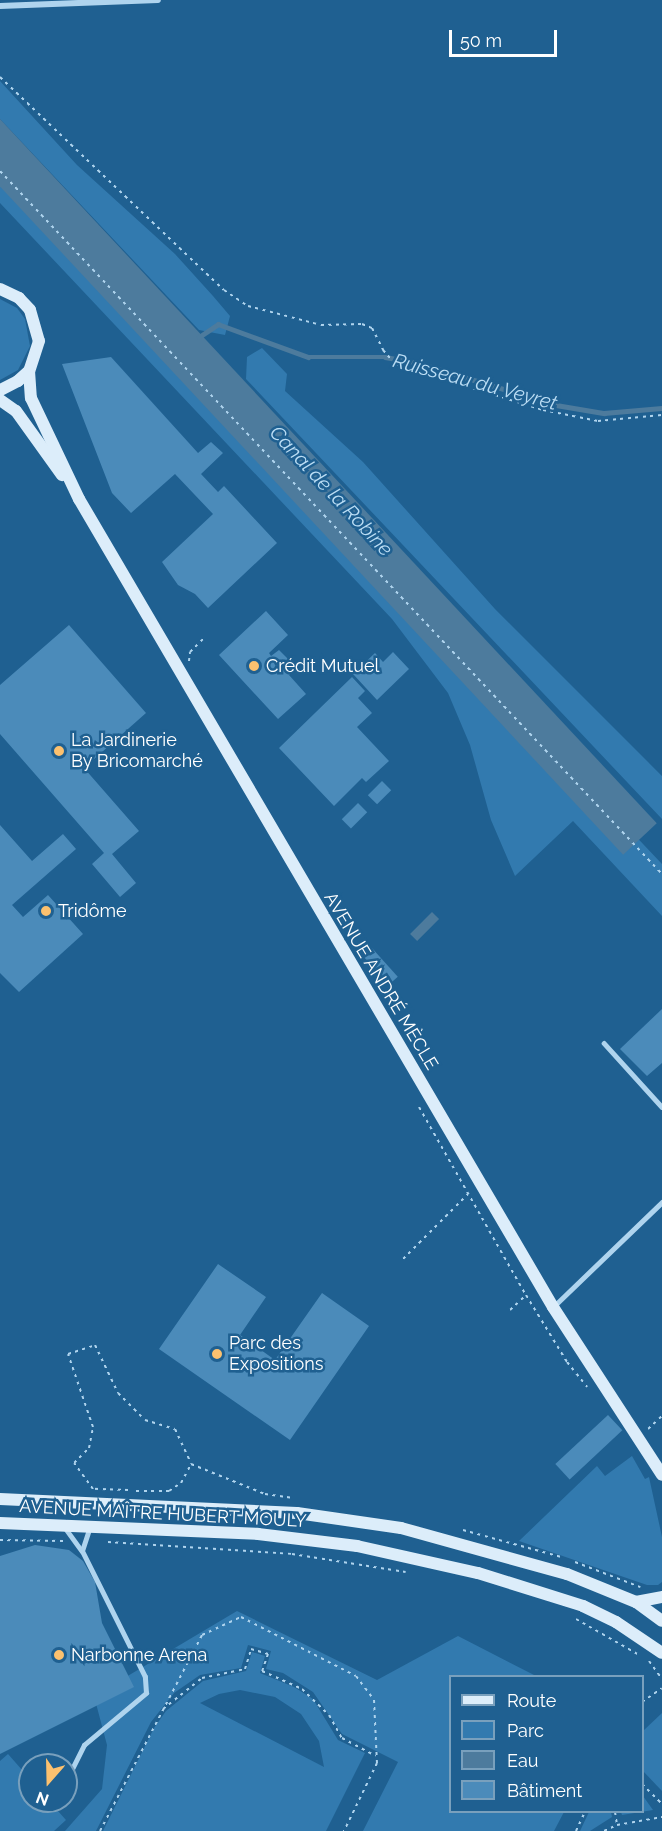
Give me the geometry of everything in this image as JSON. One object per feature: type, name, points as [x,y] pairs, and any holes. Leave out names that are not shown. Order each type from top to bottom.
[{"type":"street","points":[[0,6],[158,0]]},
{"type":"street","points":[[0,290],[19,298],[37,325],[36,356],[29,371],[18,381],[0,390]]},
{"type":"street","name":"AVENUE ANDRÉ MÈCLE","points":[[29,371],[31,398],[79,499],[553,1306],[661,1472]]},
{"type":"street","name":"AVENUE ANDRÉ MÈCLE","points":[[0,400],[16,411],[79,499]]},
{"type":"street","name":"AVENUE MAÎTRE HUBERT MOULY","points":[[0,1499],[297,1513],[401,1528],[567,1574],[636,1602],[662,1621]]},
{"type":"street","name":"AVENUE MAÎTRE HUBERT MOULY","points":[[0,1523],[258,1534],[423,1560],[583,1606],[616,1622],[662,1653]]},
{"type":"street","points":[[636,1602],[662,1597]]},
{"type":"lane","points":[[604,1043],[662,1107]]},
{"type":"lane","points":[[553,1306],[662,1202]]},
{"type":"lane","points":[[65,1527],[82,1551],[144,1677],[146,1693],[84,1745],[78,1757]]},
{"type":"lane","points":[[82,1551],[90,1527]]},
{"type":"path","points":[[0,77],[224,291],[248,306],[278,317],[321,325],[362,324],[372,328],[383,350],[395,364],[505,400],[578,418],[622,421],[662,415]]},
{"type":"path","points":[[0,171],[662,874]]},
{"type":"path","points":[[403,1258],[468,1194]]},
{"type":"path","points":[[510,1310],[526,1294]]},
{"type":"path","points":[[191,1464],[181,1483],[169,1491],[93,1489],[74,1463],[89,1448],[93,1427],[68,1354],[95,1345],[118,1393],[145,1420],[176,1429],[191,1464],[265,1494],[297,1499]]},
{"type":"path","points":[[640,1438],[662,1416]]},
{"type":"path","points":[[455,1528],[562,1558]]},
{"type":"path","points":[[0,1540],[73,1540]]},
{"type":"path","points":[[86,1541],[292,1554],[412,1573]]},
{"type":"path","points":[[573,1561],[648,1590]]},
{"type":"path","points":[[565,1615],[647,1660],[662,1679]]},
{"type":"path","points":[[100,1831],[202,1635],[228,1620],[241,1617],[356,1677],[374,1700],[377,1763],[344,1831]]},
{"type":"path","points":[[161,1712],[202,1678],[245,1669],[251,1649],[268,1654],[262,1671],[302,1689],[323,1708],[342,1738],[376,1756]]},
{"type":"path","points":[[644,1701],[662,1688]]},
{"type":"path","points":[[644,1786],[662,1804]]},
{"type":"path","points":[[576,1831],[585,1813]]},
{"type":"path","points":[[615,1813],[617,1825]]},
{"type":"path","points":[[604,1831],[617,1825],[662,1817]]},
{"type":"green space","points":[[0,81],[77,165],[175,254],[213,296],[230,316],[225,335],[199,330],[0,119]]},
{"type":"green space","points":[[0,165],[662,864],[662,916],[573,821],[515,876],[491,820],[470,745],[448,693],[392,619],[0,203]]},
{"type":"green space","points":[[0,299],[17,308],[25,319],[30,346],[18,370],[0,380]]},
{"type":"green space","points":[[262,348],[287,374],[285,391],[363,462],[495,609],[662,776],[662,819],[246,379],[247,357]]},
{"type":"green space","points":[[632,1456],[645,1479],[649,1477],[662,1537],[662,1582],[658,1585],[647,1585],[519,1541],[597,1466],[605,1476]]},
{"type":"green space","points":[[237,1611],[377,1680],[458,1636],[534,1675],[449,1675],[449,1813],[563,1813],[554,1831],[363,1831],[398,1762],[342,1734],[313,1692],[283,1673],[266,1669],[271,1651],[248,1645],[241,1668],[200,1675],[174,1693],[151,1722],[96,1831],[65,1831],[102,1789],[107,1745],[94,1696]]},
{"type":"green space","points":[[252,1652],[265,1656],[260,1673],[294,1687],[313,1699],[338,1740],[365,1753],[326,1831],[103,1831],[154,1728],[166,1711],[203,1681],[246,1671]],"holes":[[[240,1690],[275,1697],[301,1714],[319,1741],[324,1767],[200,1703],[219,1694]]]},
{"type":"green space","points":[[662,1713],[662,1791],[644,1772],[644,1730]]},
{"type":"green space","points":[[8,1754],[18,1765],[18,1813],[60,1813],[66,1820],[54,1831],[0,1831],[0,1761]]},
{"type":"green space","points":[[644,1797],[653,1810],[644,1812]]},
{"type":"green space","points":[[589,1813],[611,1813],[612,1817],[590,1831],[580,1831]]},
{"type":"water","name":"Canal de la Robine","points":[[0,119],[657,823],[623,855],[0,186]]},
{"type":"water","points":[[432,912],[439,919],[417,941],[410,934]]},
{"type":"building","points":[[111,357],[198,453],[211,442],[223,453],[201,474],[218,492],[224,486],[277,543],[208,608],[195,594],[178,585],[162,562],[213,514],[175,474],[131,513],[112,493],[62,364]]},
{"type":"building","name":"Crédit Mutuel","points":[[266,611],[288,635],[269,653],[271,656],[279,650],[297,668],[289,675],[306,694],[278,719],[219,655]]},
{"type":"building","name":"La Jardinerie By Bricomarché","points":[[69,625],[146,713],[84,768],[139,831],[112,854],[136,883],[120,897],[92,864],[104,853],[0,734],[0,685]]},
{"type":"building","points":[[393,652],[409,669],[377,700],[353,674],[375,653],[383,662]]},
{"type":"building","points":[[352,677],[365,691],[358,698],[372,713],[357,727],[389,761],[366,782],[362,778],[334,806],[279,748]]},
{"type":"building","points":[[382,781],[391,790],[377,804],[368,795]]},
{"type":"building","points":[[358,803],[367,812],[351,828],[342,819]]},
{"type":"building","name":"Tridôme","points":[[0,825],[32,861],[63,834],[76,849],[12,905],[23,917],[48,895],[83,934],[19,992],[0,973]]},
{"type":"building","points":[[371,947],[398,977],[389,985],[362,955]]},
{"type":"building","points":[[662,1009],[662,1063],[647,1076],[620,1049]]},
{"type":"building","name":"Parc des Expositions","points":[[218,1264],[266,1297],[240,1335],[275,1360],[322,1293],[369,1326],[290,1440],[159,1349]]},
{"type":"building","points":[[608,1415],[622,1430],[570,1479],[555,1464]]},
{"type":"building","name":"Narbonne Arena","points":[[35,1545],[69,1550],[83,1561],[95,1582],[102,1623],[134,1687],[0,1754],[0,1556]]},
{"type":"waterway","name":"Ruisseau du Veyret","points":[[199,337],[218,324],[308,357],[385,357],[418,363],[556,405],[604,413],[662,408]]},
{"type":"place","name":"Crédit Mutuel","points":[[254,666]]},
{"type":"place","name":"La Jardinerie By Bricomarché","points":[[59,751]]},
{"type":"place","name":"Tridôme","points":[[46,911]]},
{"type":"place","name":"Parc des Expositions","points":[[217,1354]]},
{"type":"place","name":"Narbonne Arena","points":[[59,1655]]}]
